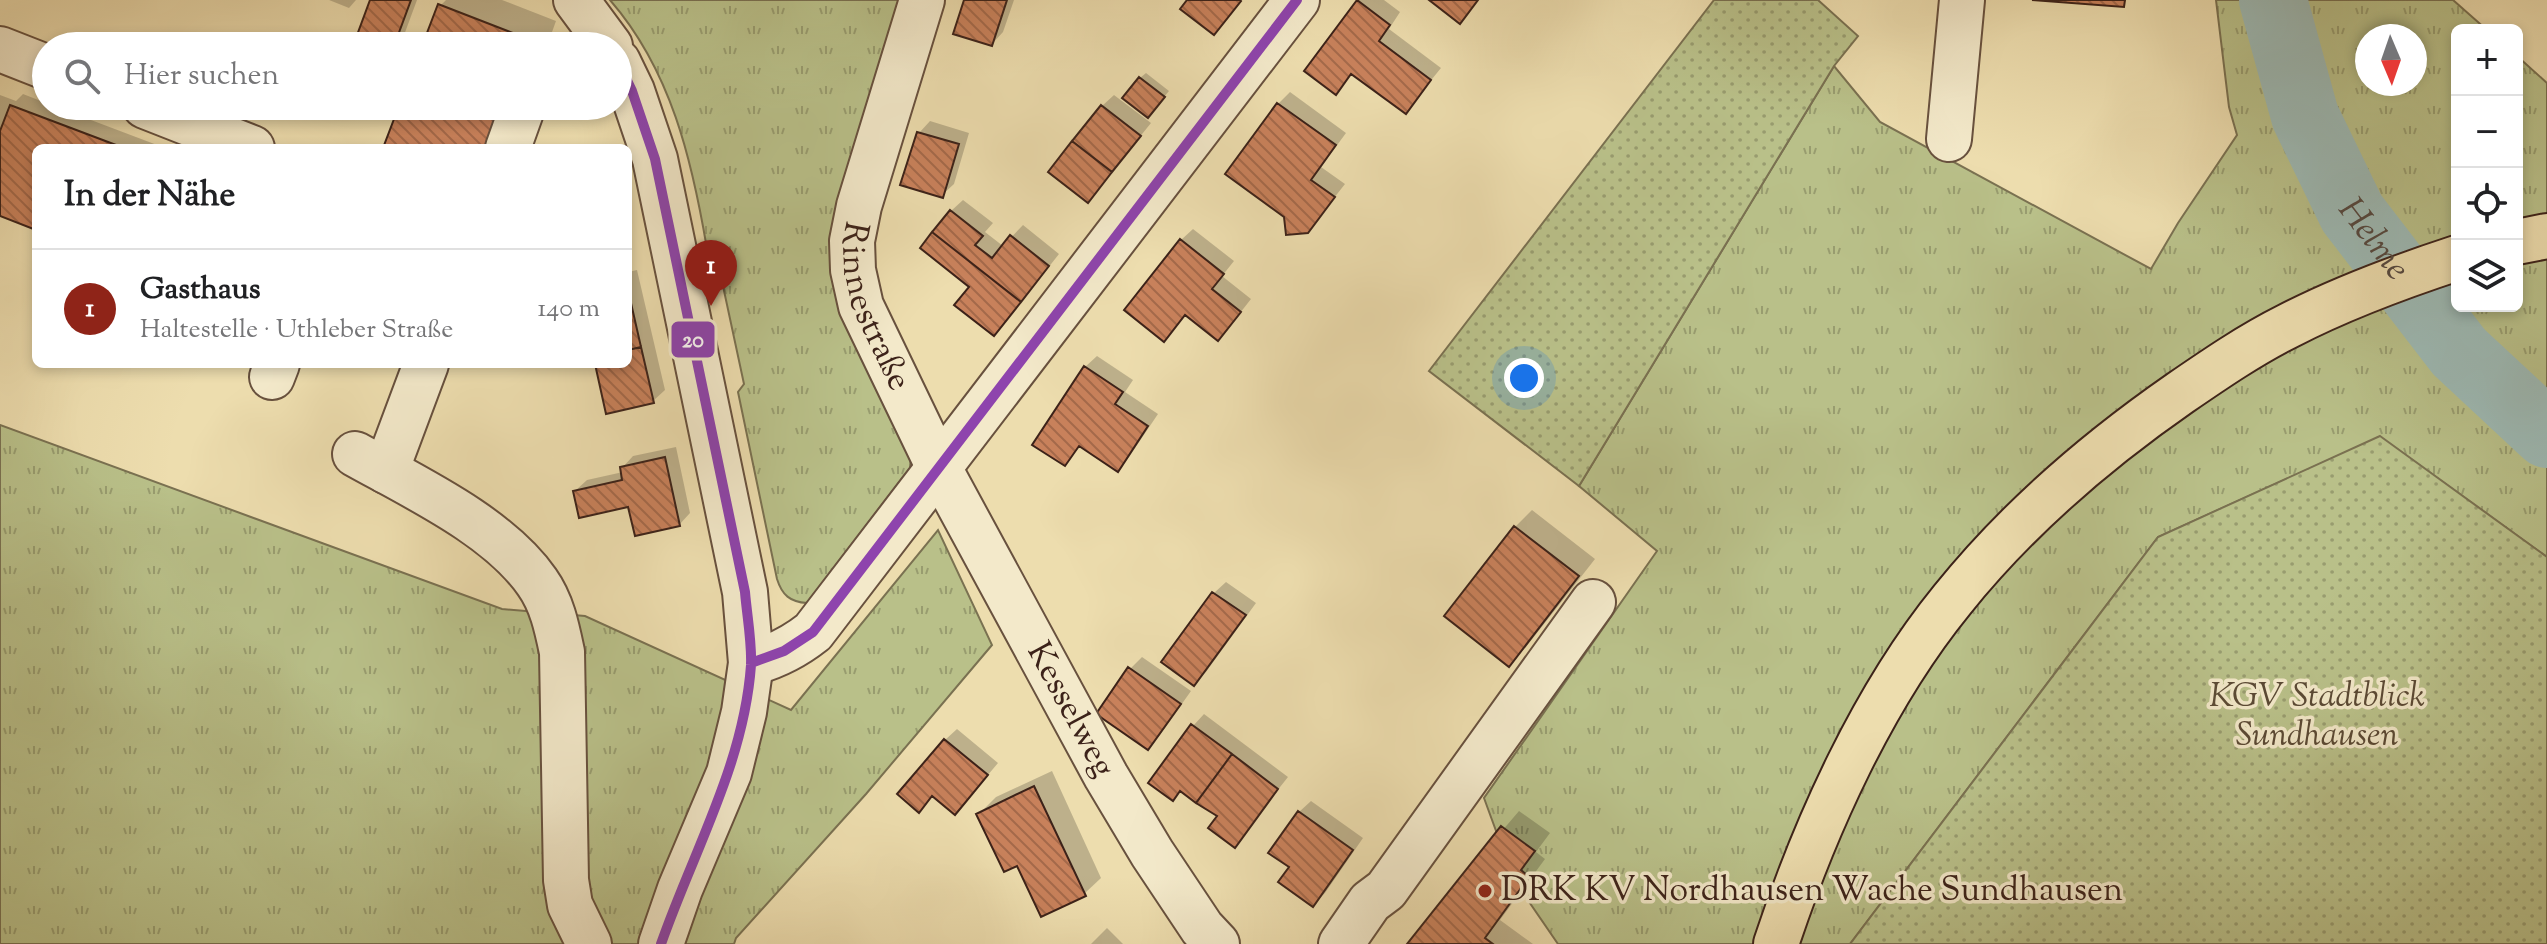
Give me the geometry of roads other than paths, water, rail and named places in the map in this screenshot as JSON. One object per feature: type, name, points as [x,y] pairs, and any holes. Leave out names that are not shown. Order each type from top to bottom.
[{"type":"main road","points":[[2523,241],[2547,236]]},
{"type":"main road","points":[[1776,944],[1833,794],[1887,694],[1951,601],[2030,512],[2120,435],[2236,354],[2347,298],[2451,260]]},
{"type":"street","points":[[576,0],[600,32]]},
{"type":"street","name":"Rinnestraße","points":[[922,0],[859,206],[852,241],[853,270],[861,306],[939,468]]},
{"type":"street","points":[[751,663],[794,647],[813,632],[1297,0]]},
{"type":"street","points":[[1949,139],[1962,0]]},
{"type":"street","points":[[0,49],[32,62]]},
{"type":"street","points":[[632,91],[655,159],[745,592],[751,663],[744,712],[729,773],[680,889],[661,944]]},
{"type":"street","points":[[181,120],[242,144]]},
{"type":"street","points":[[509,144],[518,120]]},
{"type":"street","points":[[424,368],[371,462],[455,510],[517,556],[539,584],[554,617],[562,652],[566,880],[570,905],[589,944]]},
{"type":"street","name":"Kesselweg","points":[[939,468],[1106,776],[1152,853],[1202,928],[1217,944]]},
{"type":"street","points":[[1341,944],[1370,902],[1386,890],[1593,602]]},
{"type":"waterway","name":"Helme","points":[[2273,0],[2305,116],[2352,213],[2459,352],[2547,434]]},
{"type":"place","name":"Gasthaus","points":[[711,306]]},
{"type":"place","name":"DRK KV Nordhausen Wache Sundhausen","points":[[1485,891]]},
{"type":"park label","name":"KGV Stadtblick Sundhausen","points":[[2317,716]]}]
